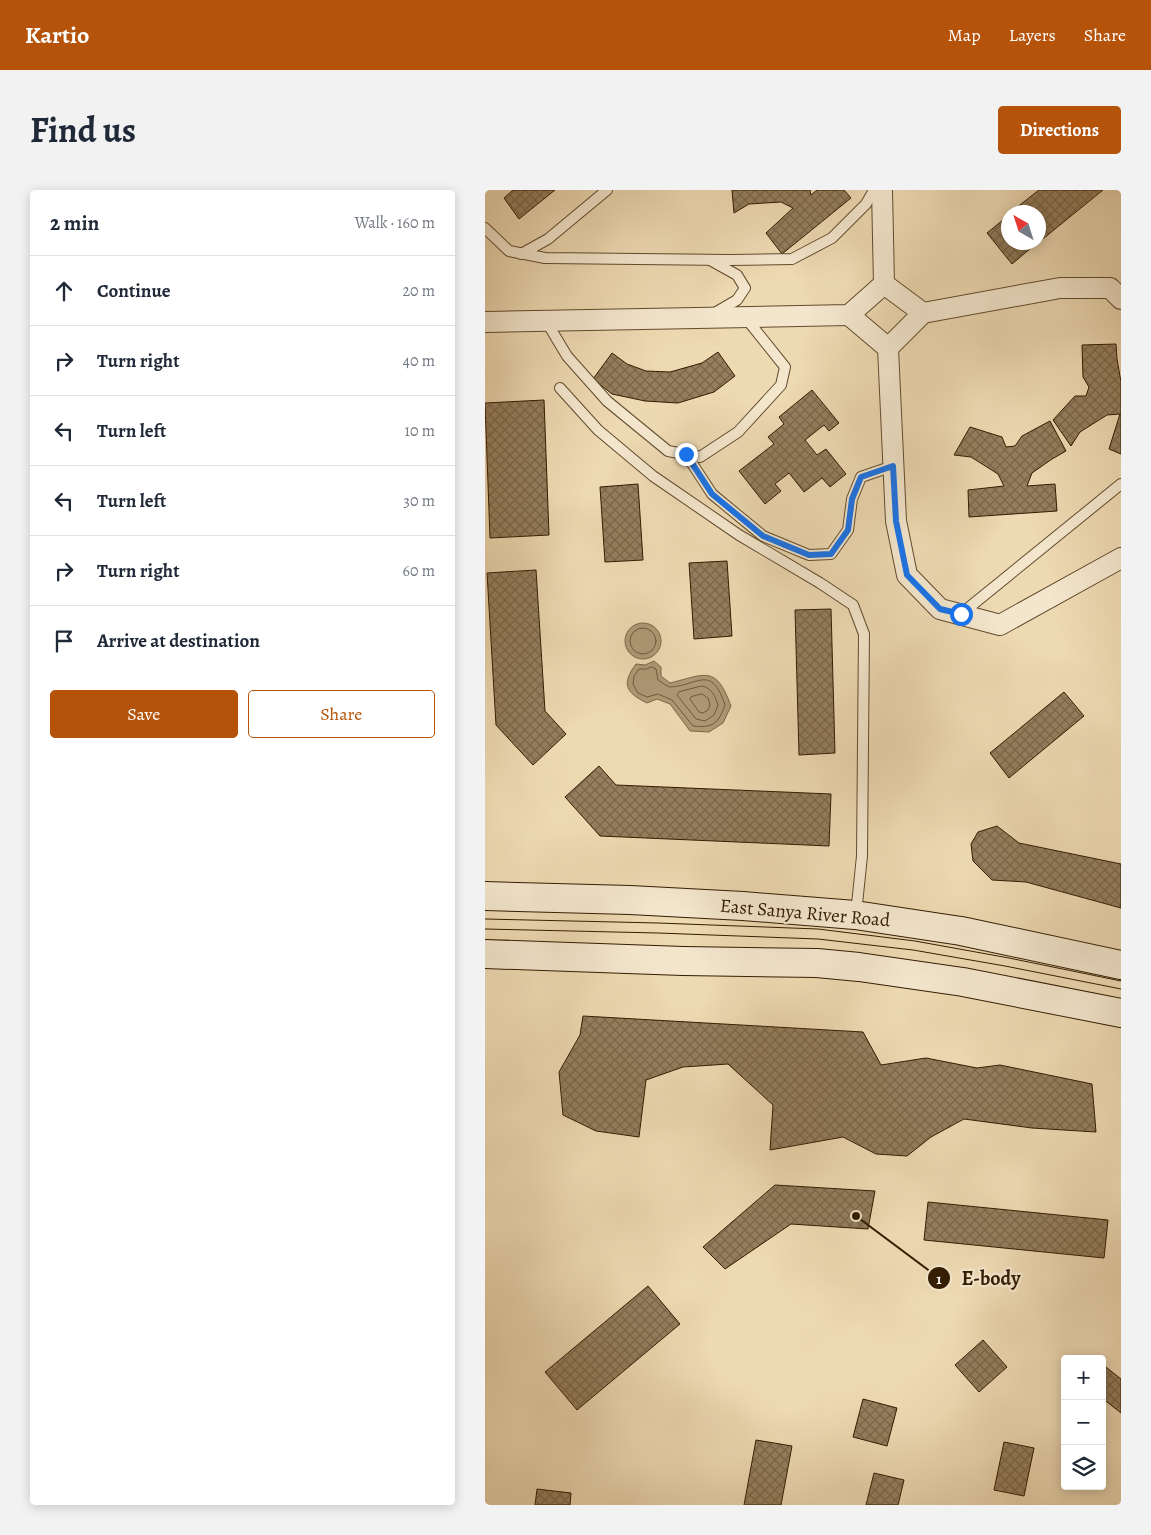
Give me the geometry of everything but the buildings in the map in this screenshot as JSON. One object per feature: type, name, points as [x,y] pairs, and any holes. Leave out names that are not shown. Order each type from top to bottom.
[{"type":"main road","name":"East Sanya River Road","points":[[485,896],[630,900],[743,906],[855,915],[961,931],[1121,965]]},
{"type":"main road","points":[[485,954],[691,962],[817,963],[963,982],[1121,1013]]},
{"type":"street","points":[[485,322],[849,315],[884,284],[883,190]]},
{"type":"street","points":[[884,284],[923,313]]},
{"type":"street","points":[[888,348],[923,313],[1060,288],[1110,288],[1121,300]]},
{"type":"street","points":[[849,315],[888,348],[896,521],[907,575],[940,609],[1000,625],[1121,558]]},
{"type":"lane","points":[[521,254],[548,239],[607,190]]},
{"type":"lane","points":[[485,228],[509,251],[545,258],[792,259],[832,238],[866,204],[874,190]]},
{"type":"lane","points":[[706,318],[737,300],[745,288],[737,275],[707,259]]},
{"type":"lane","points":[[546,321],[567,356],[607,401],[668,452],[700,457],[738,432],[781,384],[785,368],[745,317]]},
{"type":"lane","points":[[560,388],[598,430],[653,476],[739,535],[853,605],[864,634],[862,856],[855,915]]},
{"type":"lane","points":[[686,454],[712,494],[763,536],[809,555],[831,554],[848,530],[852,499],[861,477],[893,466]]},
{"type":"lane","points":[[961,614],[1121,484]]},
{"type":"water","points":[[643,623],[650,624],[656,628],[660,634],[660,648],[656,654],[650,658],[643,659],[636,658],[630,654],[626,648],[625,641],[626,634],[630,628],[636,624]]},
{"type":"water","points":[[654,661],[661,667],[661,676],[670,683],[701,676],[715,678],[726,693],[731,706],[723,723],[709,732],[690,731],[670,704],[657,699],[647,703],[634,696],[630,692],[627,682],[631,671],[636,664],[645,665]]},
{"type":"tram line","points":[[485,919],[818,929],[915,941],[1121,981]]},
{"type":"tram line","points":[[485,929],[818,939],[913,950],[1121,989]]},
{"type":"place","name":"E-body","points":[[856,1216]]},
{"type":"route","points":[[686,454],[712,494],[763,536],[809,555],[831,554],[848,530],[852,499],[861,477],[893,466],[896,521],[907,575],[940,609],[961,614]]}]
